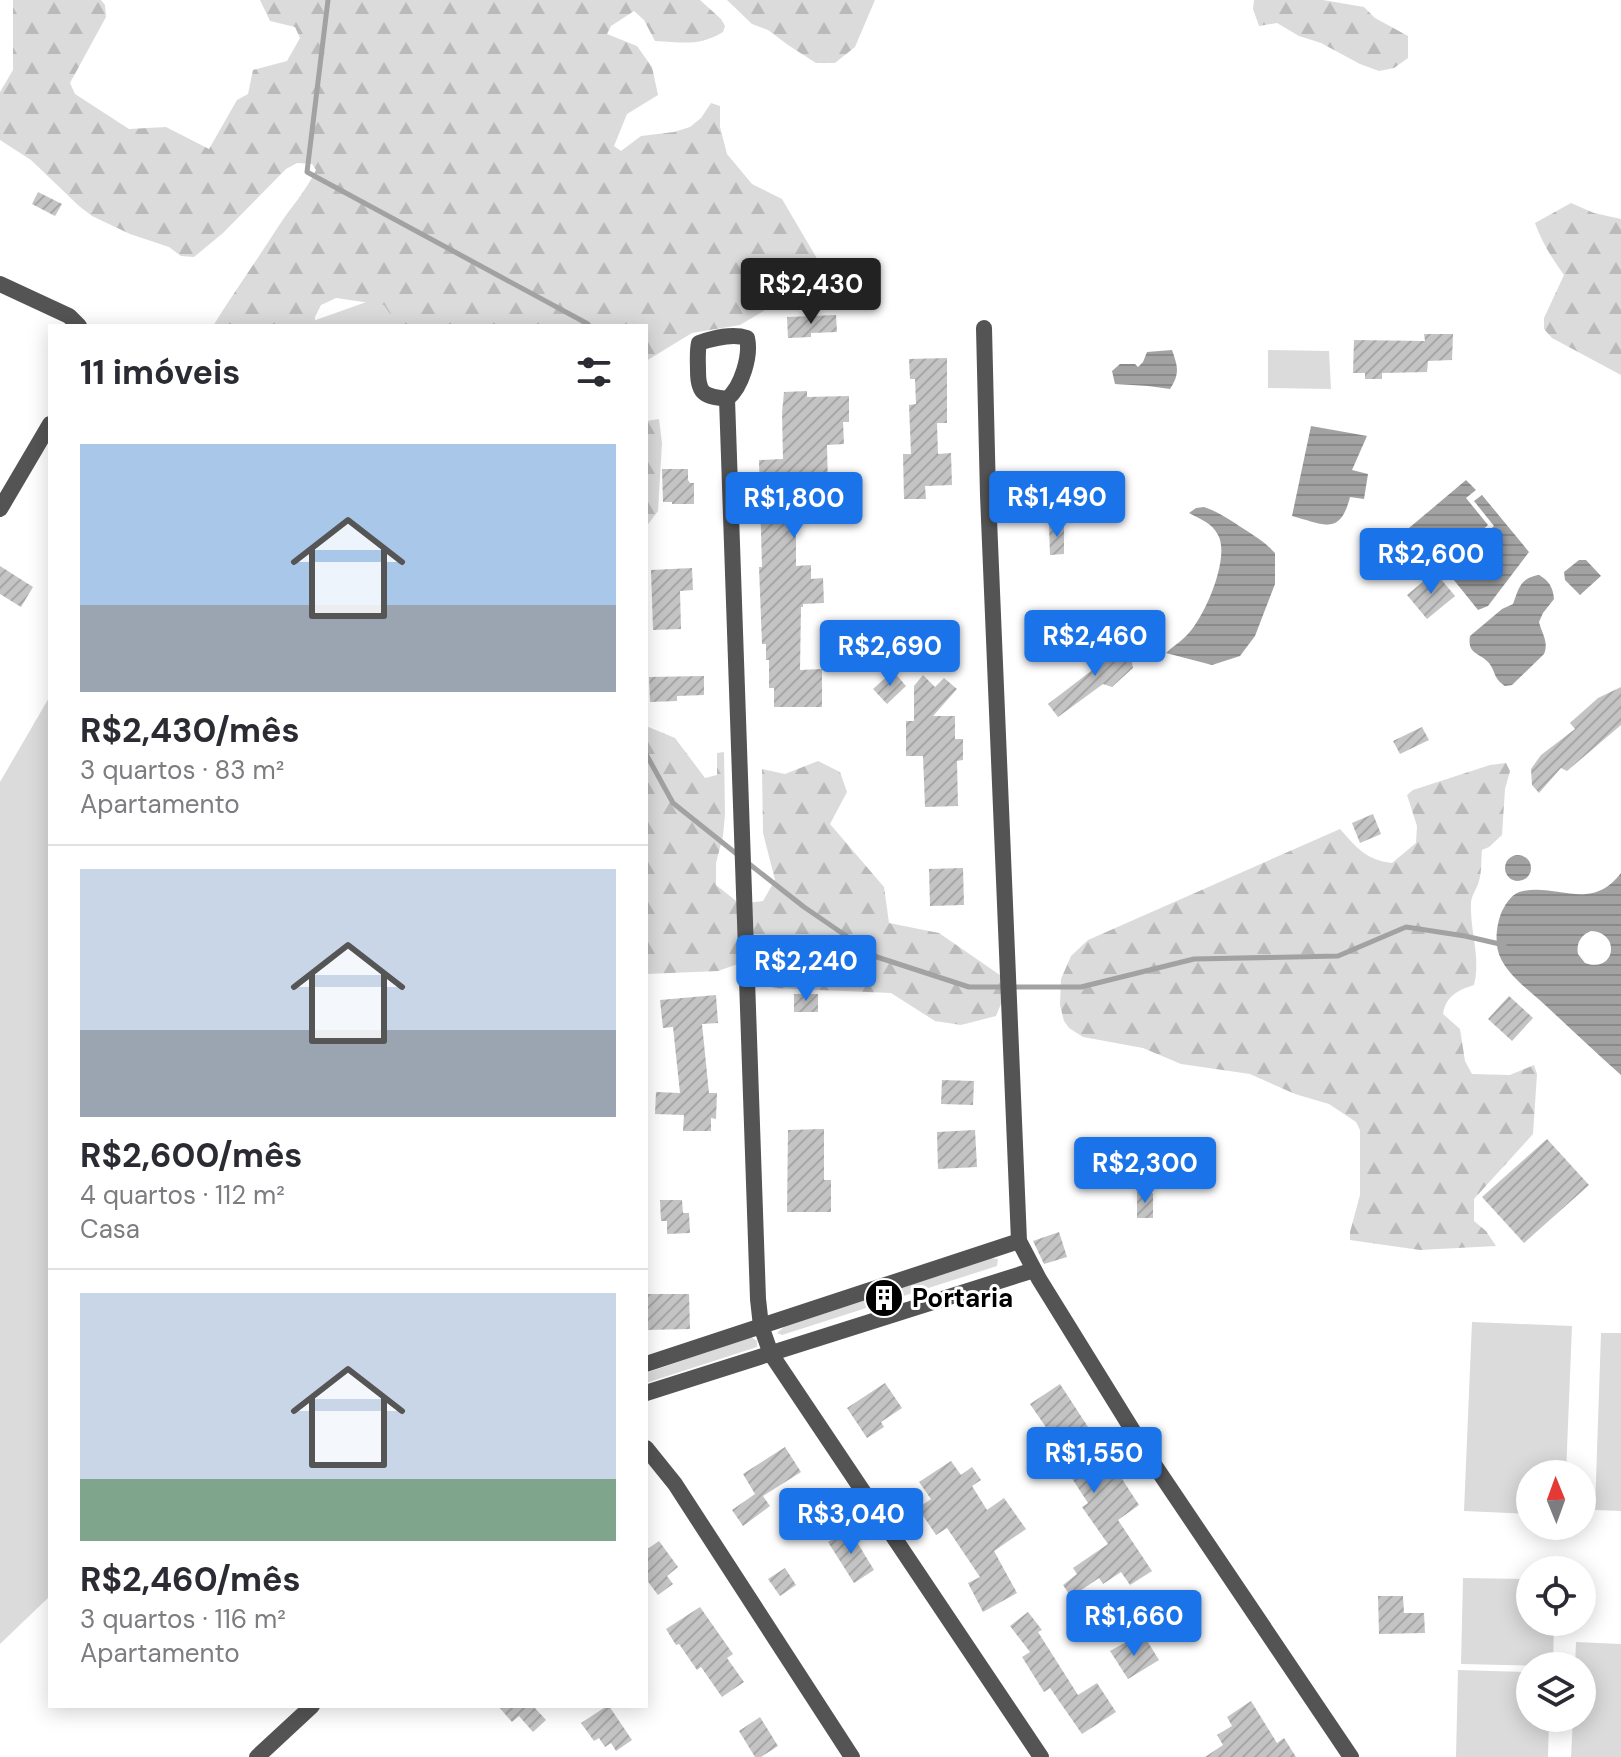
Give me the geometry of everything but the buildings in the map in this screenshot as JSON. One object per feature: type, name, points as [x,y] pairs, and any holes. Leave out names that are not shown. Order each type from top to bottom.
[{"type":"street","points":[[0,284],[69,316],[77,324]]},
{"type":"street","points":[[984,328],[988,495],[1019,1241],[1151,1460],[1351,1757]]},
{"type":"street","points":[[727,399],[761,1326],[771,1354],[1041,1757]]},
{"type":"street","points":[[0,509],[48,427]]},
{"type":"street","points":[[648,1363],[1019,1241]]},
{"type":"street","points":[[648,1392],[1034,1270]]},
{"type":"street","points":[[648,1450],[675,1484],[852,1757]]},
{"type":"street","points":[[257,1757],[310,1708]]},
{"type":"green space","points":[[13,0],[101,0],[105,5],[106,17],[70,83],[75,94],[129,129],[166,127],[209,149],[237,100],[248,94],[253,70],[287,61],[300,38],[295,27],[270,21],[260,0],[700,0],[725,26],[723,32],[706,40],[655,41],[644,20],[634,11],[611,26],[607,34],[637,46],[652,67],[658,95],[627,114],[614,146],[621,151],[641,136],[690,127],[711,103],[720,106],[720,127],[727,154],[752,184],[782,199],[819,262],[817,279],[740,325],[692,333],[648,360],[648,324],[395,324],[384,305],[336,298],[321,305],[315,324],[214,324],[308,185],[316,170],[312,164],[297,163],[286,169],[223,233],[194,257],[181,256],[169,247],[130,234],[92,216],[31,160],[0,140],[0,92],[13,70]]},
{"type":"green space","points":[[727,0],[875,0],[855,47],[835,63],[816,63],[768,30],[752,24]]},
{"type":"green space","points":[[1254,0],[1323,0],[1364,7],[1375,18],[1408,36],[1408,58],[1394,68],[1379,71],[1277,23],[1259,26],[1253,9]]},
{"type":"green space","points":[[1571,203],[1594,213],[1621,219],[1621,375],[1552,338],[1544,329],[1544,318],[1564,275],[1535,223]]},
{"type":"green space","points":[[445,274],[467,324],[305,324]]},
{"type":"green space","points":[[1268,350],[1329,351],[1331,389],[1268,388]]},
{"type":"green space","points":[[659,419],[662,443],[658,511],[648,524],[648,421]]},
{"type":"green space","points":[[48,699],[48,1598],[0,1644],[0,782]]},
{"type":"green space","points":[[648,727],[675,738],[705,778],[717,775],[717,753],[724,752],[725,814],[716,863],[716,885],[740,904],[763,901],[775,880],[763,833],[762,769],[785,774],[818,761],[840,772],[847,792],[830,824],[884,887],[889,923],[939,933],[1010,982],[996,1016],[961,1025],[935,1021],[891,993],[773,988],[774,975],[755,958],[718,971],[648,974]]},
{"type":"green space","points":[[1506,763],[1510,771],[1505,789],[1502,835],[1482,850],[1480,877],[1471,901],[1476,964],[1474,985],[1454,995],[1443,1014],[1460,1029],[1465,1061],[1472,1074],[1510,1075],[1534,1065],[1537,1074],[1533,1134],[1474,1199],[1474,1221],[1486,1231],[1496,1246],[1420,1250],[1350,1240],[1360,1195],[1360,1130],[1356,1122],[1329,1104],[1295,1094],[1250,1074],[1181,1064],[1143,1048],[1083,1037],[1064,1021],[1060,1005],[1061,979],[1071,956],[1088,940],[1340,829],[1368,856],[1392,863],[1416,843],[1417,826],[1407,795],[1413,790],[1490,765]]},
{"type":"green space","points":[[991,1258],[998,1259],[997,1266],[782,1335],[777,1333],[784,1327]]},
{"type":"green space","points":[[1472,1322],[1572,1326],[1567,1460],[1516,1460],[1516,1513],[1464,1511]]},
{"type":"green space","points":[[1601,1333],[1621,1333],[1621,1511],[1596,1510]]},
{"type":"green space","points":[[751,1337],[757,1341],[757,1347],[648,1382],[648,1372]]},
{"type":"green space","points":[[1463,1578],[1516,1579],[1516,1636],[1554,1636],[1553,1652],[1516,1652],[1516,1665],[1461,1664]]},
{"type":"green space","points":[[1576,1642],[1621,1644],[1621,1757],[1571,1757],[1572,1732],[1596,1732],[1596,1652],[1576,1652]]},
{"type":"green space","points":[[1458,1670],[1516,1672],[1516,1732],[1549,1732],[1548,1757],[1456,1757]]},
{"type":"shaded area","points":[[1172,350],[1177,370],[1170,389],[1115,384],[1112,371],[1120,364],[1135,364],[1138,367],[1147,352]]},
{"type":"shaded area","points":[[1311,426],[1367,436],[1352,470],[1368,474],[1364,499],[1350,497],[1346,510],[1335,523],[1321,524],[1292,516]]},
{"type":"shaded area","points":[[1466,480],[1476,490],[1466,498],[1488,525],[1443,565],[1409,528]]},
{"type":"shaded area","points":[[1482,495],[1529,552],[1488,606],[1478,610],[1445,569],[1494,526],[1474,501]]},
{"type":"shaded area","points":[[1204,507],[1234,522],[1275,553],[1275,584],[1255,636],[1240,656],[1212,665],[1166,653],[1185,637],[1200,618],[1218,573],[1221,545],[1218,535],[1209,524],[1189,513]]},
{"type":"shaded area","points":[[1579,560],[1586,560],[1601,576],[1580,595],[1565,580],[1564,572]]},
{"type":"shaded area","points":[[1539,575],[1550,585],[1554,599],[1539,622],[1545,642],[1544,654],[1512,685],[1505,686],[1489,663],[1472,650],[1470,636],[1502,609],[1513,604],[1524,581]]},
{"type":"shaded area","points":[[1518,855],[1527,859],[1531,868],[1527,877],[1518,881],[1509,877],[1505,868],[1509,859]]},
{"type":"shaded area","points":[[1621,873],[1621,1075],[1515,978],[1501,959],[1497,942],[1502,911],[1516,894],[1537,890],[1587,894],[1610,885]],"holes":[[[1591,931],[1601,933],[1610,944],[1608,958],[1595,965],[1585,963],[1578,954],[1580,940]]]},
{"type":"waterway","points":[[328,0],[307,172],[588,324]]},
{"type":"waterway","points":[[648,758],[673,803],[738,855]]},
{"type":"waterway","points":[[748,863],[804,907],[877,957],[969,987],[1081,987],[1194,959],[1338,956],[1406,927],[1504,945]]},
{"type":"place","name":"Portaria","points":[[884,1298]]}]
